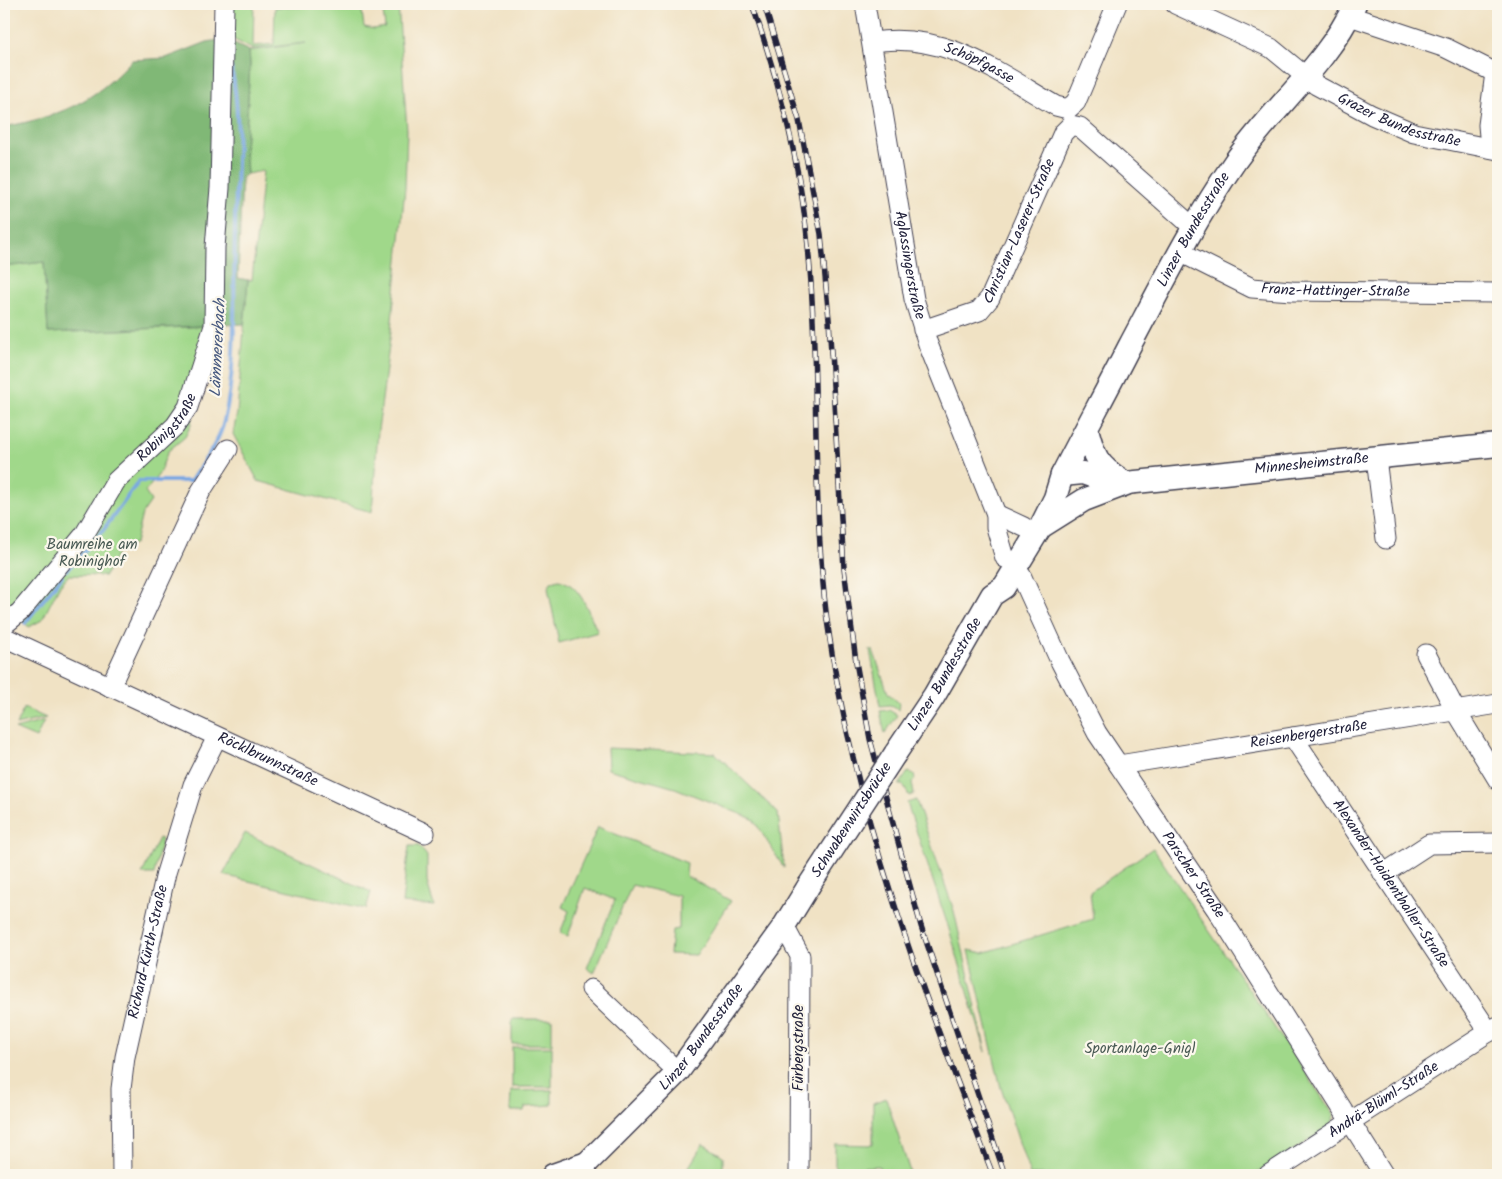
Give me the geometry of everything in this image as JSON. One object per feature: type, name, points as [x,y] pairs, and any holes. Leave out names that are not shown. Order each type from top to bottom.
[{"type":"main road","name":"Linzer Bundesstraße","points":[[895,754],[934,696],[992,595],[1004,586],[1009,565],[1032,527],[1044,492],[1062,475],[1194,228],[1252,138],[1307,78],[1352,10]]},
{"type":"main road","points":[[1087,429],[1096,458],[1106,471],[1126,483]]},
{"type":"main road","name":"Minnesheimstraße","points":[[1062,475],[1083,473],[1106,481],[1126,483],[1498,444]]},
{"type":"main road","points":[[1062,475],[1070,489],[1084,500]]},
{"type":"main road","name":"Minnesheimstraße","points":[[1032,527],[1084,500],[1126,483]]},
{"type":"main road","name":"Schwabenwirtsbrücke","points":[[808,887],[895,754]]},
{"type":"main road","name":"Linzer Bundesstraße","points":[[583,1169],[678,1072],[784,926],[808,887]]},
{"type":"main road","points":[[553,1175],[583,1169]]},
{"type":"street","name":"Robinigstraße","points":[[4,625],[20,612],[84,535],[116,482],[175,426],[188,407],[214,326],[215,247],[220,188],[224,4]]},
{"type":"street","name":"Aglassingerstraße","points":[[865,4],[873,42],[914,299],[923,330],[996,514],[996,527],[1009,565]]},
{"type":"street","name":"Schöpfgasse","points":[[873,42],[913,40],[940,44],[969,56],[1056,106],[1068,109],[1076,102],[1117,4]]},
{"type":"street","name":"Grazer Bundesstraße","points":[[1175,4],[1271,48],[1321,88],[1372,115],[1414,133],[1494,149]]},
{"type":"street","points":[[1352,10],[1446,48],[1497,74],[1488,125],[1494,149]]},
{"type":"street","name":"Christian-Laserer-Straße","points":[[923,330],[979,311],[990,298],[1063,133],[1070,125],[1080,127],[1194,228]]},
{"type":"street","name":"Franz-Hattinger-Straße","points":[[1180,252],[1252,288],[1292,291],[1498,293]]},
{"type":"street","points":[[110,687],[201,491],[228,449]]},
{"type":"street","points":[[1376,458],[1386,539]]},
{"type":"street","points":[[996,514],[1032,527]]},
{"type":"street","name":"Parscher Straße","points":[[1009,565],[1022,575],[1078,698],[1119,765],[1216,909],[1384,1175]]},
{"type":"street","name":"Röcklbrunnstraße","points":[[4,637],[425,833]]},
{"type":"street","points":[[1426,654],[1456,712],[1498,780]]},
{"type":"street","name":"Reisenbergerstraße","points":[[1119,765],[1498,704]]},
{"type":"street","name":"Richard-Kürth-Straße","points":[[122,1175],[121,1089],[125,1057],[166,873],[193,785],[217,737]]},
{"type":"street","name":"Alexander-Haidenthaller-Straße","points":[[1293,737],[1383,874],[1494,1029]]},
{"type":"street","points":[[1383,874],[1429,844],[1498,842]]},
{"type":"street","name":"Fürbergstraße","points":[[784,926],[800,956],[799,1175]]},
{"type":"street","points":[[591,989],[678,1072]]},
{"type":"street","name":"Andrä-Blüml-Straße","points":[[1268,1175],[1494,1029]]},
{"type":"green space","points":[[230,4],[254,4],[253,46],[274,44],[275,7],[300,7],[301,4],[361,4],[364,27],[374,29],[385,27],[382,4],[398,4],[407,130],[405,188],[391,331],[378,430],[372,512],[258,481],[233,434],[237,413],[248,280],[252,280],[263,171],[247,174],[245,151],[250,64],[249,51],[306,43],[252,49],[227,36]]},
{"type":"green space","points":[[224,39],[249,51],[250,64],[245,151],[247,174],[242,177],[238,278],[248,280],[244,324],[48,333],[44,262],[4,267],[4,127],[42,118],[74,106],[103,87],[132,60],[166,58],[207,42]]},
{"type":"green space","name":"Baumreihe am Robinighof","points":[[44,262],[48,333],[214,326],[201,379],[110,495],[193,409],[191,425],[185,437],[168,451],[159,474],[145,492],[151,501],[142,514],[135,543],[118,551],[105,576],[69,575],[60,585],[42,620],[29,627],[18,618],[4,622],[4,267]]},
{"type":"green space","points":[[559,580],[567,583],[579,594],[598,632],[559,643],[548,588],[551,582]]},
{"type":"green space","points":[[870,650],[873,650],[888,693],[899,703],[898,710],[890,705],[880,706]]},
{"type":"green space","points":[[24,708],[46,718],[16,725]]},
{"type":"green space","points":[[889,710],[897,715],[885,734],[880,711]]},
{"type":"green space","points":[[44,721],[36,738],[15,729]]},
{"type":"green space","points":[[607,748],[715,753],[778,813],[784,868],[753,819],[675,788],[608,769]]},
{"type":"green space","points":[[908,772],[914,774],[915,779],[912,783],[914,794],[909,796],[903,785],[899,785]]},
{"type":"green space","points":[[916,800],[954,911],[986,1052],[949,929],[907,803]]},
{"type":"green space","points":[[598,827],[687,863],[686,876],[731,901],[696,955],[670,954],[672,930],[679,929],[679,896],[632,885],[594,973],[587,968],[615,900],[585,888],[568,936],[560,933],[569,911],[562,907]]},
{"type":"green space","points":[[245,833],[371,892],[366,909],[223,875]]},
{"type":"green space","points":[[159,838],[162,839],[154,874],[142,874]]},
{"type":"green space","points":[[409,846],[419,846],[427,856],[427,882],[434,906],[402,903]]},
{"type":"green space","name":"Sportanlage-Gnigl","points":[[1153,848],[1334,1115],[1332,1126],[1254,1175],[1030,1175],[1001,1088],[969,950],[983,953],[1093,919],[1090,892]]},
{"type":"green space","points":[[512,1019],[552,1019],[552,1044],[512,1044]]},
{"type":"green space","points":[[512,1047],[552,1047],[552,1087],[512,1087]]},
{"type":"green space","points":[[552,1090],[552,1105],[525,1107],[524,1111],[510,1111],[511,1091]]},
{"type":"green space","points":[[886,1098],[911,1175],[880,1175],[879,1166],[864,1167],[861,1175],[835,1175],[835,1144],[873,1145],[873,1103]]},
{"type":"green space","points":[[703,1144],[723,1156],[723,1175],[684,1175]]},
{"type":"waterway","name":"Lämmererbach","points":[[67,570],[101,533],[139,481],[191,481],[222,429],[231,375],[234,326],[238,128],[235,88],[231,68]]},
{"type":"waterway","name":"Lämmererbach","points":[[25,623],[62,576]]},
{"type":"railway","points":[[752,4],[770,58],[792,142],[806,227],[811,276],[822,571],[827,620],[839,692],[854,763],[894,902],[917,971],[993,1175]]},
{"type":"railway","points":[[764,4],[799,120],[821,234],[829,319],[844,568],[856,662],[870,739],[921,926],[1005,1175]]}]
